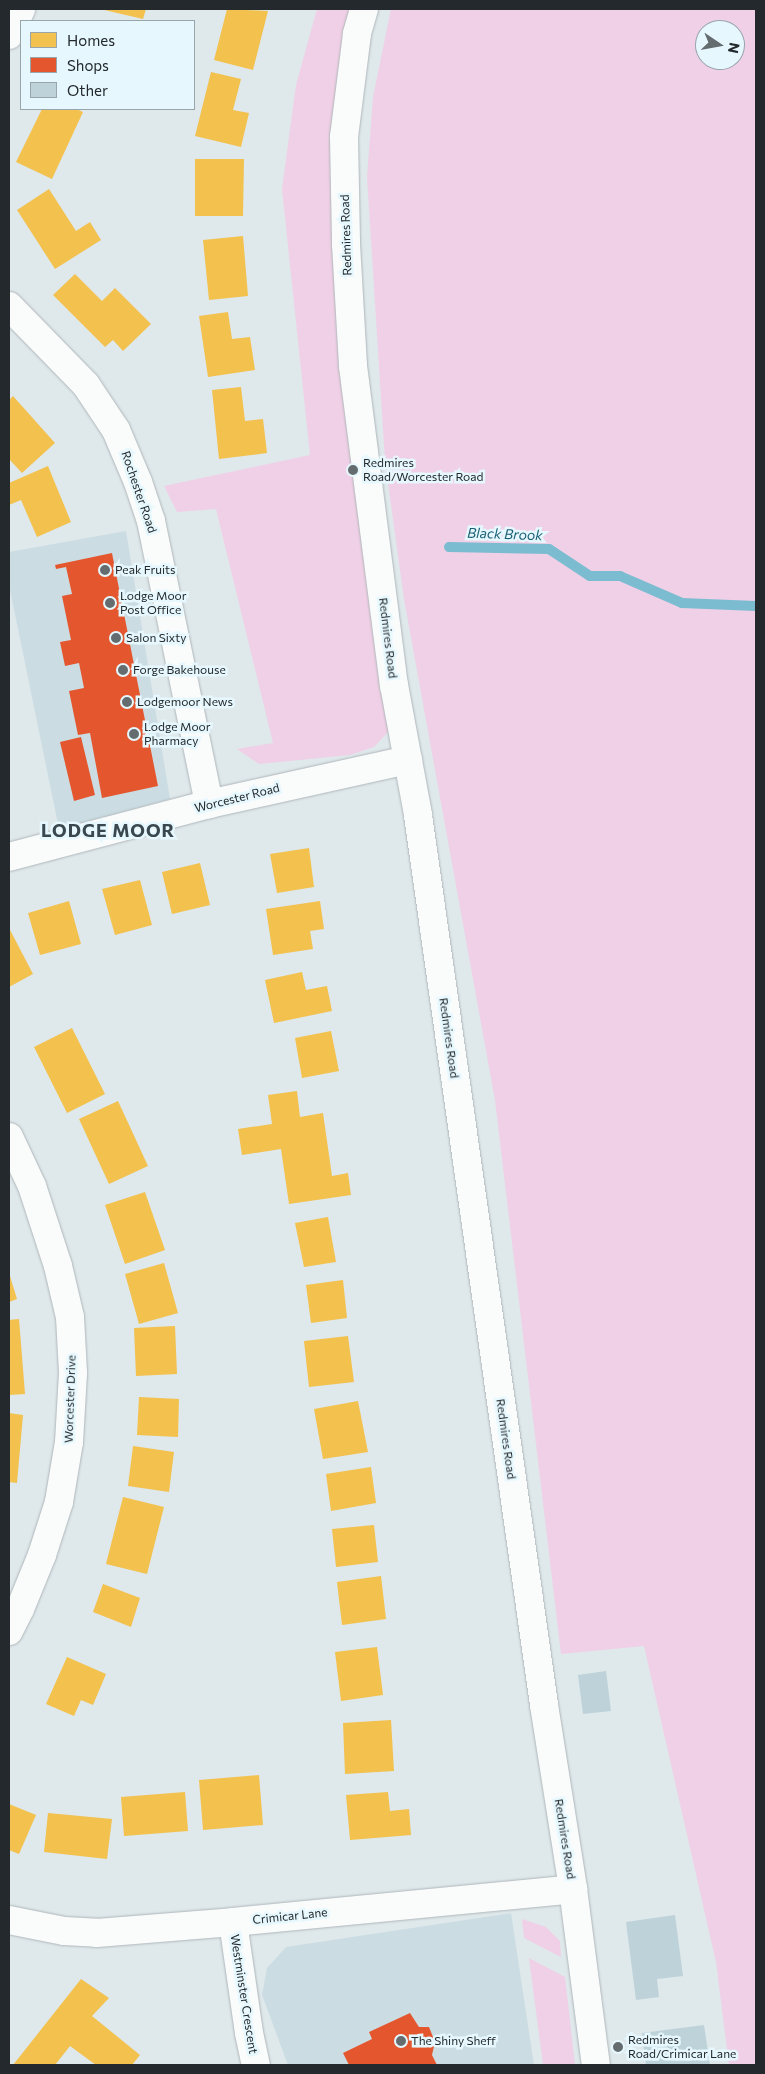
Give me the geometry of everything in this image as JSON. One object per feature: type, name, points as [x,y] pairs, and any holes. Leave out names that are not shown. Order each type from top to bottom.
[{"type":"street","points":[[9,35],[21,9]]},
{"type":"street","name":"Redmires Road","points":[[364,9],[357,34],[344,137],[346,253],[353,366],[394,685],[408,760],[544,1705],[573,1889],[596,2065]]},
{"type":"street","name":"Rochester Road","points":[[9,306],[86,386],[116,430],[138,482],[151,521],[209,804]]},
{"type":"street","name":"Worcester Road","points":[[9,857],[209,804],[408,760]]},
{"type":"street","name":"Worcester Drive","points":[[9,1137],[32,1186],[58,1266],[70,1317],[73,1374],[69,1442],[59,1502],[42,1555],[9,1631]]},
{"type":"street","name":"Crimicar Lane","points":[[9,1920],[64,1931],[97,1933],[233,1922],[573,1889]]},
{"type":"street","name":"Westminster Crescent","points":[[233,1922],[249,2033],[256,2065]]},
{"type":"shaded area","points":[[317,9],[364,9],[344,137],[394,685],[388,732],[374,747],[350,755],[259,764],[237,749],[273,743],[216,509],[177,512],[164,486],[310,455],[282,189],[296,85]]},
{"type":"shaded area","points":[[391,9],[756,9],[756,2065],[729,2065],[716,1962],[644,1646],[561,1654],[495,1100],[404,599],[385,461],[367,177],[373,97]]},
{"type":"shaded area","points":[[126,531],[170,799],[59,829],[9,585],[9,552]]},
{"type":"shaded area","points":[[511,1913],[534,2065],[288,2065],[262,1995],[267,1968],[286,1947]]},
{"type":"shaded area","points":[[522,1919],[546,1927],[560,1941],[561,1957],[524,1938]]},
{"type":"shaded area","points":[[529,1958],[565,1977],[575,2065],[543,2065]]},
{"type":"building: Homes","points":[[100,9],[146,9],[143,19]]},
{"type":"building: Homes","points":[[227,9],[268,11],[253,70],[214,60]]},
{"type":"building: Homes","points":[[211,72],[241,79],[233,110],[249,113],[241,147],[195,136]]},
{"type":"building: Homes","points":[[42,110],[78,110],[83,112],[52,179],[16,162]]},
{"type":"building: Homes","points":[[195,159],[244,159],[243,216],[195,216]]},
{"type":"building: Homes","points":[[49,189],[76,231],[90,222],[101,240],[55,269],[17,210]]},
{"type":"building: Homes","points":[[243,236],[248,296],[209,300],[203,240]]},
{"type":"building: Homes","points":[[75,274],[102,301],[115,288],[151,324],[123,351],[113,340],[105,347],[53,295]]},
{"type":"building: Homes","points":[[228,312],[232,339],[250,337],[255,370],[208,377],[199,316]]},
{"type":"building: Homes","points":[[241,387],[245,421],[263,419],[267,453],[219,459],[212,390]]},
{"type":"building: Homes","points":[[13,396],[55,443],[22,473],[9,459],[9,400]]},
{"type":"building: Homes","points":[[48,466],[71,522],[37,537],[21,500],[9,505],[9,483]]},
{"type":"building: Homes","points":[[309,848],[314,887],[277,893],[270,854]]},
{"type":"building: Homes","points":[[200,863],[210,905],[172,914],[162,872]]},
{"type":"building: Homes","points":[[140,880],[152,925],[115,935],[102,889]]},
{"type":"building: Homes","points":[[69,901],[81,944],[40,955],[28,913]]},
{"type":"building: Homes","points":[[320,901],[324,929],[310,931],[313,949],[273,955],[266,909]]},
{"type":"building: Homes","points":[[9,928],[33,974],[9,987]]},
{"type":"building: Homes","points":[[302,972],[306,990],[327,986],[332,1011],[274,1023],[265,980]]},
{"type":"building: Homes","points":[[72,1028],[105,1094],[67,1113],[34,1047]]},
{"type":"building: Homes","points":[[331,1031],[339,1071],[302,1078],[295,1038]]},
{"type":"building: Homes","points":[[297,1091],[300,1117],[323,1113],[332,1176],[348,1173],[351,1195],[289,1204],[281,1149],[242,1155],[238,1129],[272,1124],[268,1095]]},
{"type":"building: Homes","points":[[118,1101],[148,1166],[109,1184],[79,1119]]},
{"type":"building: Homes","points":[[145,1192],[165,1250],[125,1264],[105,1205]]},
{"type":"building: Homes","points":[[328,1217],[336,1262],[304,1267],[295,1223]]},
{"type":"building: Homes","points":[[164,1263],[178,1313],[139,1324],[125,1274]]},
{"type":"building: Homes","points":[[9,1273],[17,1299],[9,1302]]},
{"type":"building: Homes","points":[[343,1280],[347,1318],[311,1323],[306,1285]]},
{"type":"building: Homes","points":[[19,1319],[25,1394],[9,1395],[9,1320]]},
{"type":"building: Homes","points":[[175,1326],[177,1374],[136,1376],[134,1328]]},
{"type":"building: Homes","points":[[348,1336],[354,1382],[309,1387],[304,1341]]},
{"type":"building: Homes","points":[[139,1397],[179,1399],[178,1437],[137,1435]]},
{"type":"building: Homes","points":[[358,1401],[368,1452],[323,1459],[314,1409]]},
{"type":"building: Homes","points":[[9,1413],[23,1415],[17,1483],[9,1482]]},
{"type":"building: Homes","points":[[133,1446],[174,1452],[169,1492],[128,1486]]},
{"type":"building: Homes","points":[[371,1467],[376,1503],[331,1511],[326,1474]]},
{"type":"building: Homes","points":[[123,1497],[164,1507],[147,1574],[106,1564]]},
{"type":"building: Homes","points":[[374,1525],[378,1562],[336,1567],[332,1529]]},
{"type":"building: Homes","points":[[381,1576],[386,1619],[342,1625],[337,1582]]},
{"type":"building: Homes","points":[[103,1584],[140,1598],[131,1627],[93,1612]]},
{"type":"building: Homes","points":[[377,1647],[383,1695],[341,1701],[335,1652]]},
{"type":"building: Homes","points":[[67,1657],[106,1674],[93,1705],[81,1700],[74,1716],[46,1704]]},
{"type":"building: Homes","points":[[391,1720],[394,1771],[345,1774],[343,1723]]},
{"type":"building: Homes","points":[[259,1775],[263,1825],[203,1830],[199,1780]]},
{"type":"building: Homes","points":[[185,1792],[188,1831],[124,1836],[121,1797]]},
{"type":"building: Homes","points":[[388,1792],[390,1811],[409,1809],[411,1835],[350,1840],[346,1795]]},
{"type":"building: Homes","points":[[9,1804],[36,1815],[19,1854],[9,1850]]},
{"type":"building: Homes","points":[[48,1813],[112,1819],[107,1859],[44,1852]]},
{"type":"building: Homes","points":[[81,1979],[109,1998],[92,2016],[140,2055],[132,2065],[96,2065],[70,2046],[55,2065],[13,2065]]},
{"type":"building: Shops","points":[[112,553],[158,786],[102,798],[90,733],[78,735],[69,691],[84,688],[79,663],[65,666],[60,642],[71,640],[62,596],[72,594],[66,567],[56,569],[55,565]]},
{"type":"building: Shops","points":[[81,737],[95,795],[74,801],[60,742]]},
{"type":"building: Shops","name":"The Shiny Sheff","points":[[410,2013],[419,2027],[429,2027],[435,2042],[432,2055],[437,2065],[349,2065],[343,2053],[372,2039],[369,2032]]},
{"type":"building: Other","points":[[606,1671],[611,1711],[583,1714],[578,1675]]},
{"type":"building: Other","points":[[675,1915],[683,1976],[657,1979],[659,1997],[636,2000],[626,1922]]},
{"type":"building: Other","points":[[704,2025],[710,2065],[646,2065],[642,2033]]},
{"type":"waterway","name":"Black Brook","points":[[449,547],[549,549],[590,576],[620,576],[682,603],[756,606]]},
{"type":"place","name":"Redmires Road/Worcester Road","points":[[353,470]]},
{"type":"place","name":"Peak Fruits","points":[[105,570]]},
{"type":"place","name":"Lodge Moor Post Office","points":[[110,603]]},
{"type":"place","name":"Salon Sixty","points":[[116,638]]},
{"type":"place","name":"Forge Bakehouse","points":[[123,670]]},
{"type":"place","name":"Lodgemoor News","points":[[127,702]]},
{"type":"place","name":"Lodge Moor Pharmacy","points":[[134,734]]},
{"type":"place","name":"The Shiny Sheff","points":[[401,2041]]},
{"type":"place","name":"Redmires Road/Crimicar Lane","points":[[618,2047]]},
{"type":"district","name":"LODGE MOOR","points":[[108,830]]}]
